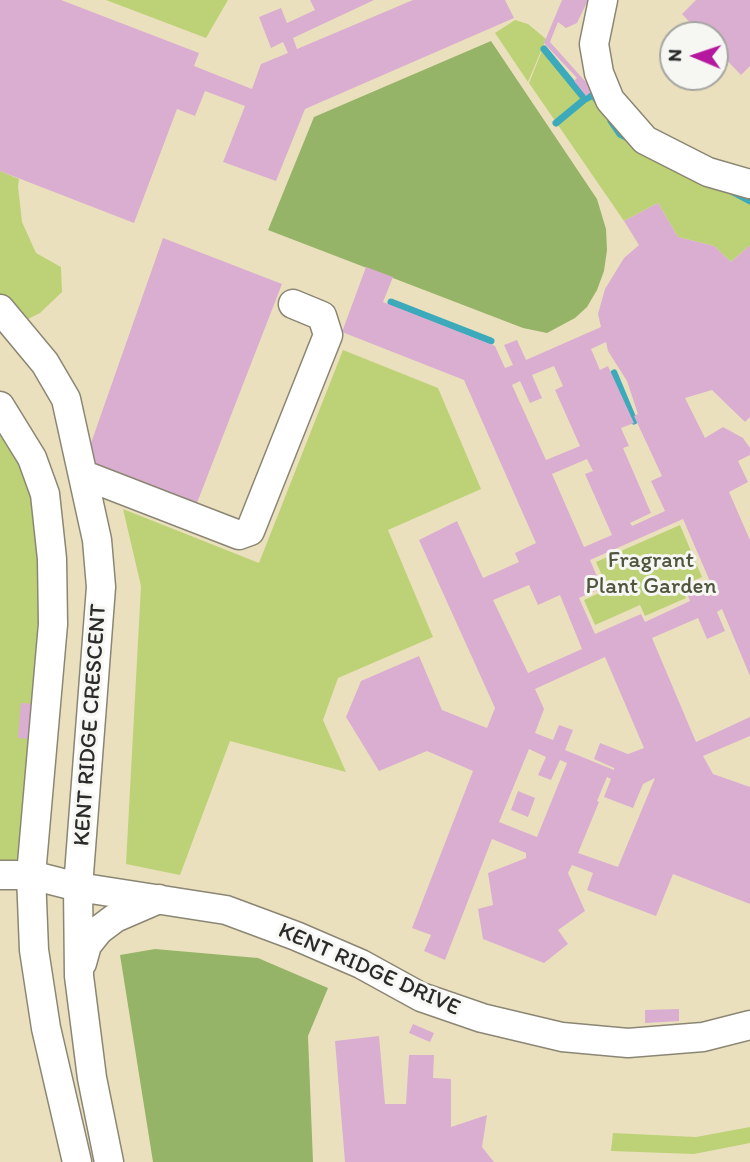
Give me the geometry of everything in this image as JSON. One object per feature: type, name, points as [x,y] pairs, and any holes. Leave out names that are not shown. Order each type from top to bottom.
[{"type":"street","points":[[603,0],[594,44],[599,74],[610,100],[645,140],[708,172],[750,184]]},
{"type":"street","points":[[84,475],[239,535],[250,531],[328,335],[322,317],[293,304]]},
{"type":"street","name":"KENT RIDGE CRESCENT","points":[[1,313],[45,363],[66,399],[97,540],[101,587],[78,887],[79,976],[92,1078],[109,1162]]},
{"type":"street","name":"KENT RIDGE CRESCENT","points":[[0,406],[33,458],[45,494],[52,559],[53,624],[31,875],[34,950],[46,1028],[77,1162]]},
{"type":"street","name":"KENT RIDGE DRIVE","points":[[0,875],[31,875],[78,887],[226,910],[361,964],[421,997],[483,1025],[562,1037],[628,1043],[702,1037],[750,1025]]},
{"type":"street","points":[[79,976],[87,944],[99,930],[115,918],[160,898]]},
{"type":"green space","points":[[106,0],[228,0],[206,38]]},
{"type":"green space","points":[[515,20],[528,24],[546,39],[528,82],[495,33]]},
{"type":"green space","points":[[491,41],[597,199],[606,229],[604,271],[597,290],[587,307],[575,318],[547,333],[523,328],[268,230],[314,117]]},
{"type":"green space","points":[[543,48],[587,100],[593,95],[620,134],[750,201],[750,245],[731,262],[714,246],[678,237],[658,203],[624,221],[529,83]]},
{"type":"green space","points":[[0,171],[19,179],[22,222],[36,253],[61,267],[62,292],[40,313],[24,321],[0,309]]},
{"type":"green space","points":[[343,350],[438,388],[481,489],[388,530],[433,637],[338,678],[323,720],[346,772],[230,741],[180,875],[126,864],[141,586],[123,509],[259,563]]},
{"type":"green space","points":[[0,406],[45,494],[31,875],[0,875]]},
{"type":"green space","name":"Fragrant Plant Garden","points":[[680,525],[702,577],[681,586],[686,598],[645,616],[640,605],[595,625],[584,600],[608,589],[596,562]]},
{"type":"green space","points":[[155,949],[258,958],[328,988],[308,1036],[313,1162],[153,1162],[120,955]]},
{"type":"green space","points":[[750,1127],[750,1143],[694,1154],[611,1151],[613,1133],[696,1137]]},
{"type":"building","points":[[0,0],[61,0],[199,53],[194,66],[252,89],[261,64],[288,53],[283,42],[271,48],[259,17],[281,8],[287,23],[315,10],[310,0],[374,0],[293,38],[297,49],[413,0],[505,0],[514,18],[305,109],[276,181],[223,162],[245,106],[205,91],[195,116],[177,109],[134,223],[0,171]]},
{"type":"building","points":[[562,0],[588,0],[577,23],[566,28],[558,22],[550,42],[593,90],[586,96],[574,81],[577,78],[544,43]]},
{"type":"building","points":[[696,0],[750,0],[750,66],[741,75],[729,63],[729,21],[689,21],[682,14]]},
{"type":"building","points":[[658,203],[678,237],[714,246],[731,262],[750,245],[750,417],[745,422],[712,390],[685,398],[705,438],[723,427],[743,438],[750,448],[750,455],[738,461],[748,482],[729,492],[750,540],[750,676],[722,609],[717,612],[725,631],[707,639],[698,618],[652,638],[696,742],[750,717],[750,736],[703,756],[713,774],[750,787],[750,904],[673,874],[656,916],[587,890],[593,873],[572,865],[568,873],[585,911],[558,930],[568,944],[544,963],[483,939],[478,909],[493,905],[488,873],[526,858],[526,853],[492,839],[445,960],[424,951],[431,935],[412,928],[473,771],[427,751],[379,771],[346,717],[361,681],[419,656],[442,710],[487,728],[495,708],[419,540],[457,521],[483,578],[519,562],[515,553],[536,543],[464,380],[342,332],[366,267],[393,277],[383,302],[495,346],[505,368],[513,365],[504,345],[517,340],[526,360],[601,327],[598,314],[605,289],[624,258],[639,245],[624,221]],"holes":[[[606,342],[608,351],[627,381],[638,414],[634,416],[662,476],[651,481],[665,511],[632,526],[630,523],[651,513],[623,448],[629,446],[621,428],[634,423],[608,366],[600,370],[591,349]],[[554,366],[563,386],[555,390],[580,446],[546,460],[512,385],[520,381],[530,403],[542,398],[532,375]],[[587,459],[593,471],[585,474],[612,535],[584,547],[552,474]],[[683,519],[715,593],[709,596],[703,584],[686,591],[690,601],[645,622],[641,614],[595,634],[579,598],[602,588],[590,560]],[[529,585],[538,605],[560,595],[582,649],[528,673],[493,600]],[[605,657],[644,748],[628,754],[600,743],[594,759],[614,770],[565,750],[573,730],[559,725],[553,740],[535,733],[544,709],[535,689]],[[529,749],[546,757],[538,775],[551,780],[560,760],[567,763],[537,837],[499,822]],[[607,777],[611,779],[604,797],[633,808],[643,784],[655,778],[618,867],[578,853],[599,802],[597,801]]]},
{"type":"building","points":[[163,238],[282,284],[195,508],[84,463]]},
{"type":"building","points":[[21,703],[35,704],[32,739],[18,738]]},
{"type":"building","points":[[518,791],[535,798],[528,817],[511,810]]},
{"type":"building","points":[[679,1009],[679,1021],[645,1023],[645,1010]]},
{"type":"building","points":[[413,1024],[434,1033],[430,1042],[409,1033]]},
{"type":"building","points":[[379,1036],[385,1104],[406,1104],[409,1055],[434,1055],[433,1078],[451,1079],[451,1127],[487,1115],[482,1147],[494,1162],[345,1162],[335,1041]]},
{"type":"waterway","points":[[544,49],[585,99],[593,95],[599,103]]},
{"type":"waterway","points":[[556,123],[585,99]]},
{"type":"waterway","points":[[611,121],[620,134],[630,139]]},
{"type":"waterway","points":[[731,191],[750,201]]},
{"type":"waterway","points":[[391,302],[491,341]]},
{"type":"waterway","points":[[614,373],[634,421]]}]
